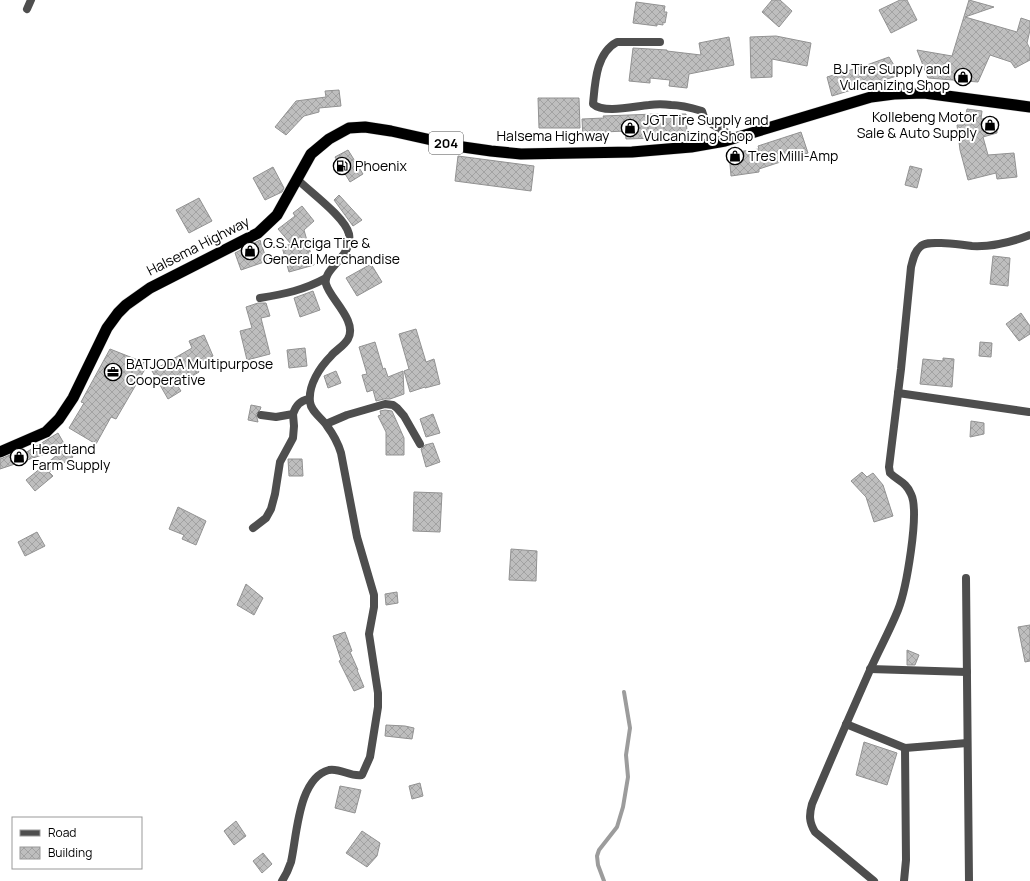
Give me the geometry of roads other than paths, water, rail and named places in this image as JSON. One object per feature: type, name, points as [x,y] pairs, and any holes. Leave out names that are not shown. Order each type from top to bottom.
[{"type":"highway","name":"Halsema Highway","points":[[0,452],[46,432],[59,419],[72,398],[107,328],[126,305],[150,288],[258,233],[277,215],[311,154],[318,147],[349,128],[365,127],[391,130],[463,147],[521,154],[632,152],[684,148],[718,142],[736,138],[871,97],[894,94],[924,93],[1030,107]]},
{"type":"street","points":[[27,9],[31,0]]},
{"type":"street","points":[[660,42],[617,42],[611,45],[598,66],[593,104],[596,107],[605,108],[626,108],[672,104],[688,107],[702,111],[705,120],[736,138]]},
{"type":"street","points":[[282,881],[290,863],[302,804],[307,790],[320,774],[329,770],[338,770],[355,776],[362,775],[370,757],[378,707],[378,693],[369,634],[374,607],[374,595],[357,536],[341,452],[337,442],[326,424],[310,404],[309,399],[310,389],[317,374],[331,356],[349,338],[349,325],[326,285],[326,278],[331,269],[343,256],[347,249],[349,235],[336,214],[297,179]]},
{"type":"street","points":[[874,881],[815,832],[811,825],[809,815],[812,804],[846,724],[898,610],[906,582],[912,541],[914,505],[912,494],[905,484],[890,473],[889,467],[911,267],[915,254],[920,247],[929,243],[973,246],[995,245],[1018,240],[1030,235]]},
{"type":"street","points":[[260,298],[289,293],[311,286],[326,278]]},
{"type":"street","points":[[898,393],[1029,412]]},
{"type":"street","points":[[253,528],[266,518],[271,509],[280,462],[293,438],[294,426],[292,414],[298,404],[309,399]]},
{"type":"street","points":[[326,424],[347,415],[385,404],[393,405],[404,416],[420,444]]},
{"type":"street","points":[[261,415],[276,417],[292,414]]},
{"type":"street","points":[[966,578],[969,881]]},
{"type":"street","points":[[870,669],[967,672]]},
{"type":"street","points":[[846,724],[905,748],[968,743]]},
{"type":"street","points":[[904,881],[906,860],[905,748]]},
{"type":"waterway","points":[[604,881],[598,865],[597,856],[599,850],[617,827],[623,807],[628,777],[626,755],[630,728],[624,692]]},
{"type":"place","name":"BJ Tire Supply and Vulcanizing Shop","points":[[963,77]]},
{"type":"place","name":"Kollebeng Motor Sale & Auto Supply","points":[[990,125]]},
{"type":"place","name":"JGT Tire Supply and Vulcanizing Shop","points":[[630,128]]},
{"type":"place","name":"Tres Milli-Amp","points":[[735,156]]},
{"type":"place","name":"Phoenix","points":[[342,166]]},
{"type":"place","name":"G.S. Arciga Tire & General Merchandise","points":[[250,251]]},
{"type":"place","name":"BATJODA Multipurpose Cooperative","points":[[113,372]]},
{"type":"place","name":"Heartland Farm Supply","points":[[19,457]]}]
